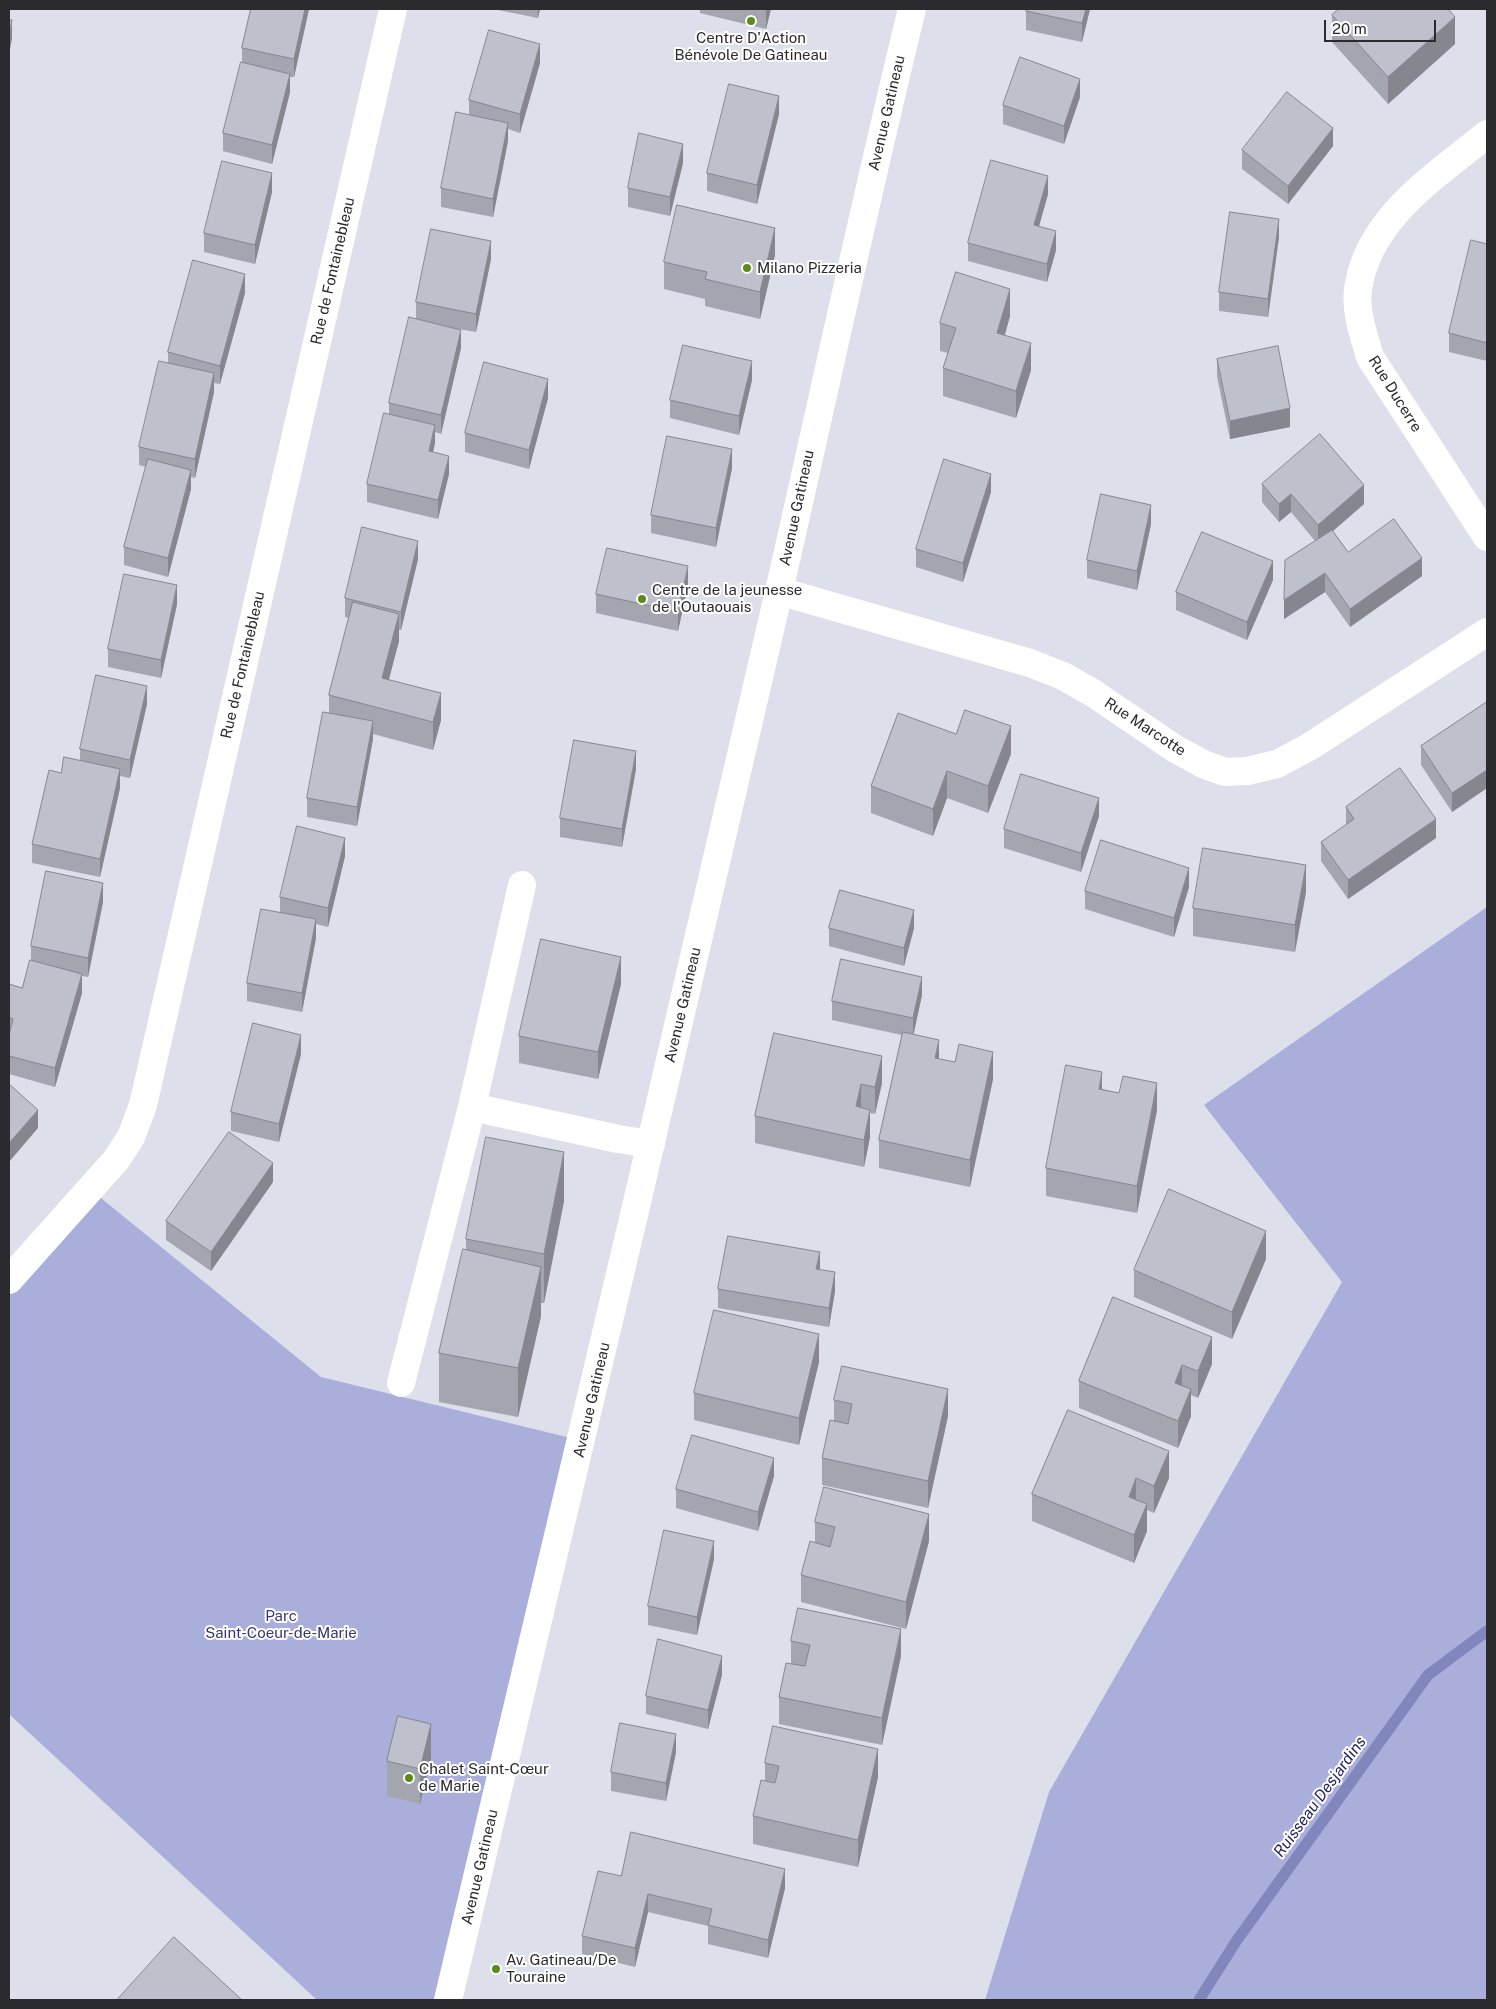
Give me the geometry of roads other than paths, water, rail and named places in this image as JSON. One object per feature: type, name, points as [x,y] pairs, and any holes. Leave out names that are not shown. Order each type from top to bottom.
[{"type":"street","name":"Rue de Fontainebleau","points":[[9,1280],[116,1160],[131,1137],[143,1105],[393,9]]},
{"type":"street","name":"Avenue Gatineau","points":[[448,2000],[651,1144],[779,591],[853,253],[912,9]]},
{"type":"street","name":"Rue Ducerre","points":[[1487,134],[1417,191],[1389,218],[1370,252],[1358,290],[1361,326],[1370,357],[1487,537]]},
{"type":"street","name":"Rue Marcotte","points":[[779,591],[1030,663],[1070,680],[1174,748],[1203,764],[1225,772],[1247,771],[1285,760],[1309,747],[1487,632]]},
{"type":"street","points":[[401,1383],[472,1107],[522,885]]},
{"type":"street","points":[[472,1107],[618,1139],[651,1144]]},
{"type":"waterway","name":"Ruisseau Desjardins","points":[[1199,2000],[1237,1940],[1428,1675],[1487,1631]]},
{"type":"place","name":"Centre D'Action Bénévole De Gatineau","points":[[751,21]]},
{"type":"place","name":"Milano Pizzeria","points":[[747,268]]},
{"type":"place","name":"Centre de la jeunesse de l'Outaouais","points":[[642,599]]},
{"type":"place","name":"Chalet Saint-Cœur de Marie","points":[[409,1778]]},
{"type":"place","name":"Av. Gatineau/De Touraine","points":[[496,1969]]},
{"type":"park label","name":"Parc Saint-Coeur-de-Marie","points":[[281,1624]]}]
